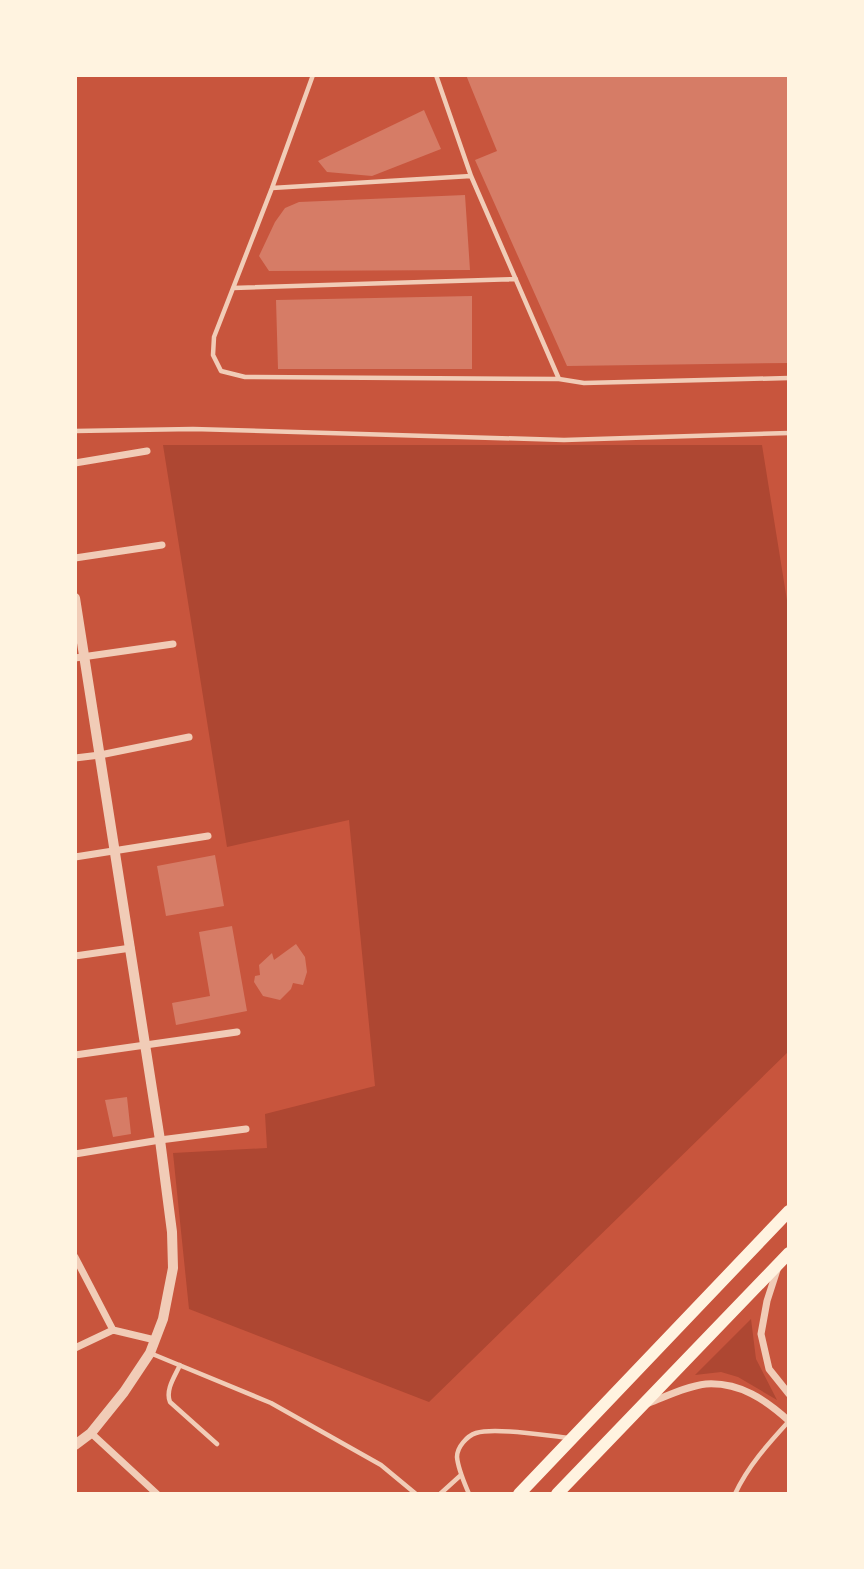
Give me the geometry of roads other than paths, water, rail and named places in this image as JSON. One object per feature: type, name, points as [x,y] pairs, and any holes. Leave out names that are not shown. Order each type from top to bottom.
[{"type":"main road","points":[[519,1494],[789,1211]]},
{"type":"main road","points":[[557,1494],[784,1258]]},
{"type":"street","points":[[75,463],[146,452]]},
{"type":"street","points":[[75,558],[162,545]]},
{"type":"street","points":[[75,598],[80,657],[100,755],[160,1140],[172,1232],[173,1268],[163,1319],[149,1353],[124,1392],[91,1433],[75,1445]]},
{"type":"street","points":[[80,657],[173,644]]},
{"type":"street","points":[[75,758],[189,737]]},
{"type":"street","points":[[75,857],[208,836]]},
{"type":"street","points":[[75,956],[131,948]]},
{"type":"street","points":[[75,1055],[237,1032]]},
{"type":"street","points":[[75,1154],[246,1129]]},
{"type":"street","points":[[75,1257],[113,1330]]},
{"type":"street","points":[[784,1258],[767,1301],[761,1334],[769,1369],[789,1394]]},
{"type":"street","points":[[75,1348],[113,1330],[155,1340]]},
{"type":"street","points":[[642,1406],[688,1388],[706,1384],[724,1385],[750,1392],[789,1421]]},
{"type":"street","points":[[91,1433],[157,1494]]},
{"type":"lane","points":[[313,75],[214,337],[213,355],[221,371],[245,377],[559,379],[584,383],[789,378]]},
{"type":"lane","points":[[436,75],[471,176],[559,379]]},
{"type":"lane","points":[[272,188],[471,176]]},
{"type":"lane","points":[[233,288],[516,279]]},
{"type":"lane","points":[[75,431],[193,429],[564,440],[789,433]]},
{"type":"lane","points":[[149,1353],[271,1403],[381,1465],[416,1494]]},
{"type":"lane","points":[[180,1365],[169,1391],[170,1402],[217,1444]]},
{"type":"lane","points":[[735,1494],[743,1476],[789,1421]]},
{"type":"lane","points":[[469,1494],[457,1455],[463,1441],[476,1433],[495,1431],[570,1438]]},
{"type":"lane","points":[[440,1494],[461,1475]]}]
